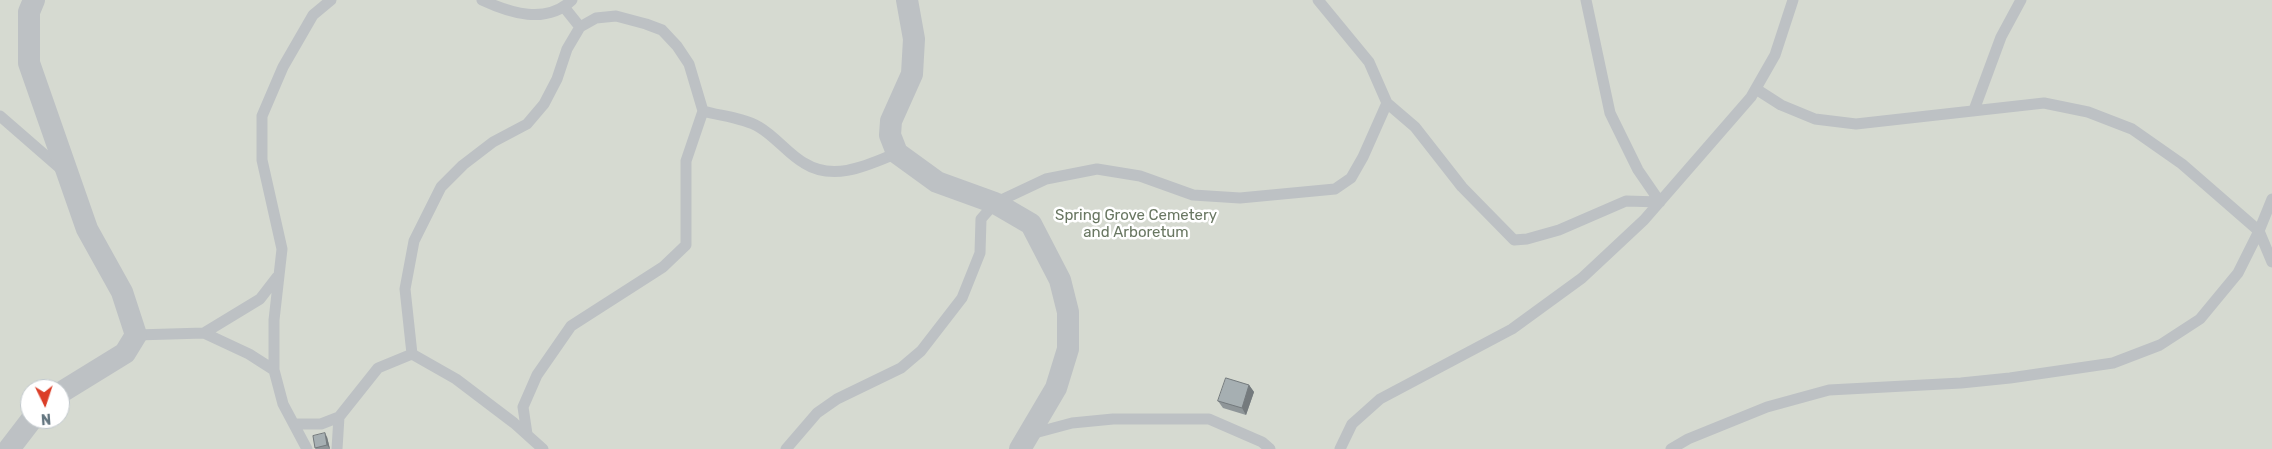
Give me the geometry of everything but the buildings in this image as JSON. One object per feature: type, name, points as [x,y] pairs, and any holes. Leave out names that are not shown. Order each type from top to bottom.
[{"type":"street","points":[[34,0],[29,12],[29,63],[87,228],[122,292],[136,335],[125,353],[70,387]]},
{"type":"street","points":[[907,0],[914,39],[912,74],[891,121],[890,135],[897,153],[936,182],[995,203],[1031,224],[1060,280],[1068,312],[1068,348],[1056,388],[1024,442]]},
{"type":"street","points":[[9,449],[24,429]]},
{"type":"lane","points":[[307,449],[284,404],[274,370],[274,320],[282,249],[262,160],[262,116],[283,67],[313,15],[331,0]]},
{"type":"lane","points":[[482,0],[506,11],[540,16],[568,4],[580,27]]},
{"type":"lane","points":[[1318,0],[1370,62],[1387,103],[1415,126],[1462,186],[1514,240],[1526,239],[1558,230],[1626,201],[1660,202]]},
{"type":"lane","points":[[1586,0],[1610,113],[1638,170],[1660,202]]},
{"type":"lane","points":[[1340,449],[1352,424],[1380,400],[1512,329],[1582,278],[1644,220],[1756,89],[1775,55],[1793,0]]},
{"type":"lane","points":[[1974,110],[2001,37],[2021,0]]},
{"type":"lane","points":[[412,354],[405,289],[414,242],[440,187],[493,142],[527,124],[544,104],[557,79],[567,49],[580,27],[596,18],[616,16],[662,30],[677,46],[689,64],[703,111],[686,161],[686,245],[663,266],[571,326],[538,375],[523,406],[527,434]]},
{"type":"lane","points":[[1756,89],[1781,105],[1815,119],[1856,124],[2044,103],[2088,112],[2132,129],[2182,164],[2259,231],[2272,262]]},
{"type":"lane","points":[[786,449],[817,413],[837,399],[900,368],[922,351],[962,298],[980,253],[982,220],[995,203],[1046,179],[1097,169],[1140,176],[1193,195],[1240,198],[1335,189],[1351,178],[1364,157],[1387,103]]},
{"type":"lane","points":[[703,111],[757,126],[804,163],[823,171],[847,171],[897,153]]},
{"type":"lane","points":[[0,116],[68,175]]},
{"type":"lane","points":[[1671,449],[1688,439],[1767,407],[1829,390],[1961,383],[2113,363],[2160,345],[2200,319],[2238,273],[2259,231],[2272,199]]},
{"type":"lane","points":[[204,333],[260,299],[278,277]]},
{"type":"lane","points":[[136,335],[204,333],[248,354],[274,370]]},
{"type":"lane","points":[[294,424],[321,424],[339,417],[378,368],[412,354]]},
{"type":"lane","points":[[412,354],[456,379],[527,434],[543,449]]},
{"type":"lane","points":[[338,449],[339,417]]},
{"type":"lane","points":[[1024,442],[1072,423],[1113,419],[1209,419],[1262,442],[1270,449]]},
{"type":"green space","name":"Spring Grove Cemetery and Arboretum","points":[[0,0],[2272,0],[2272,449],[0,449]]}]
